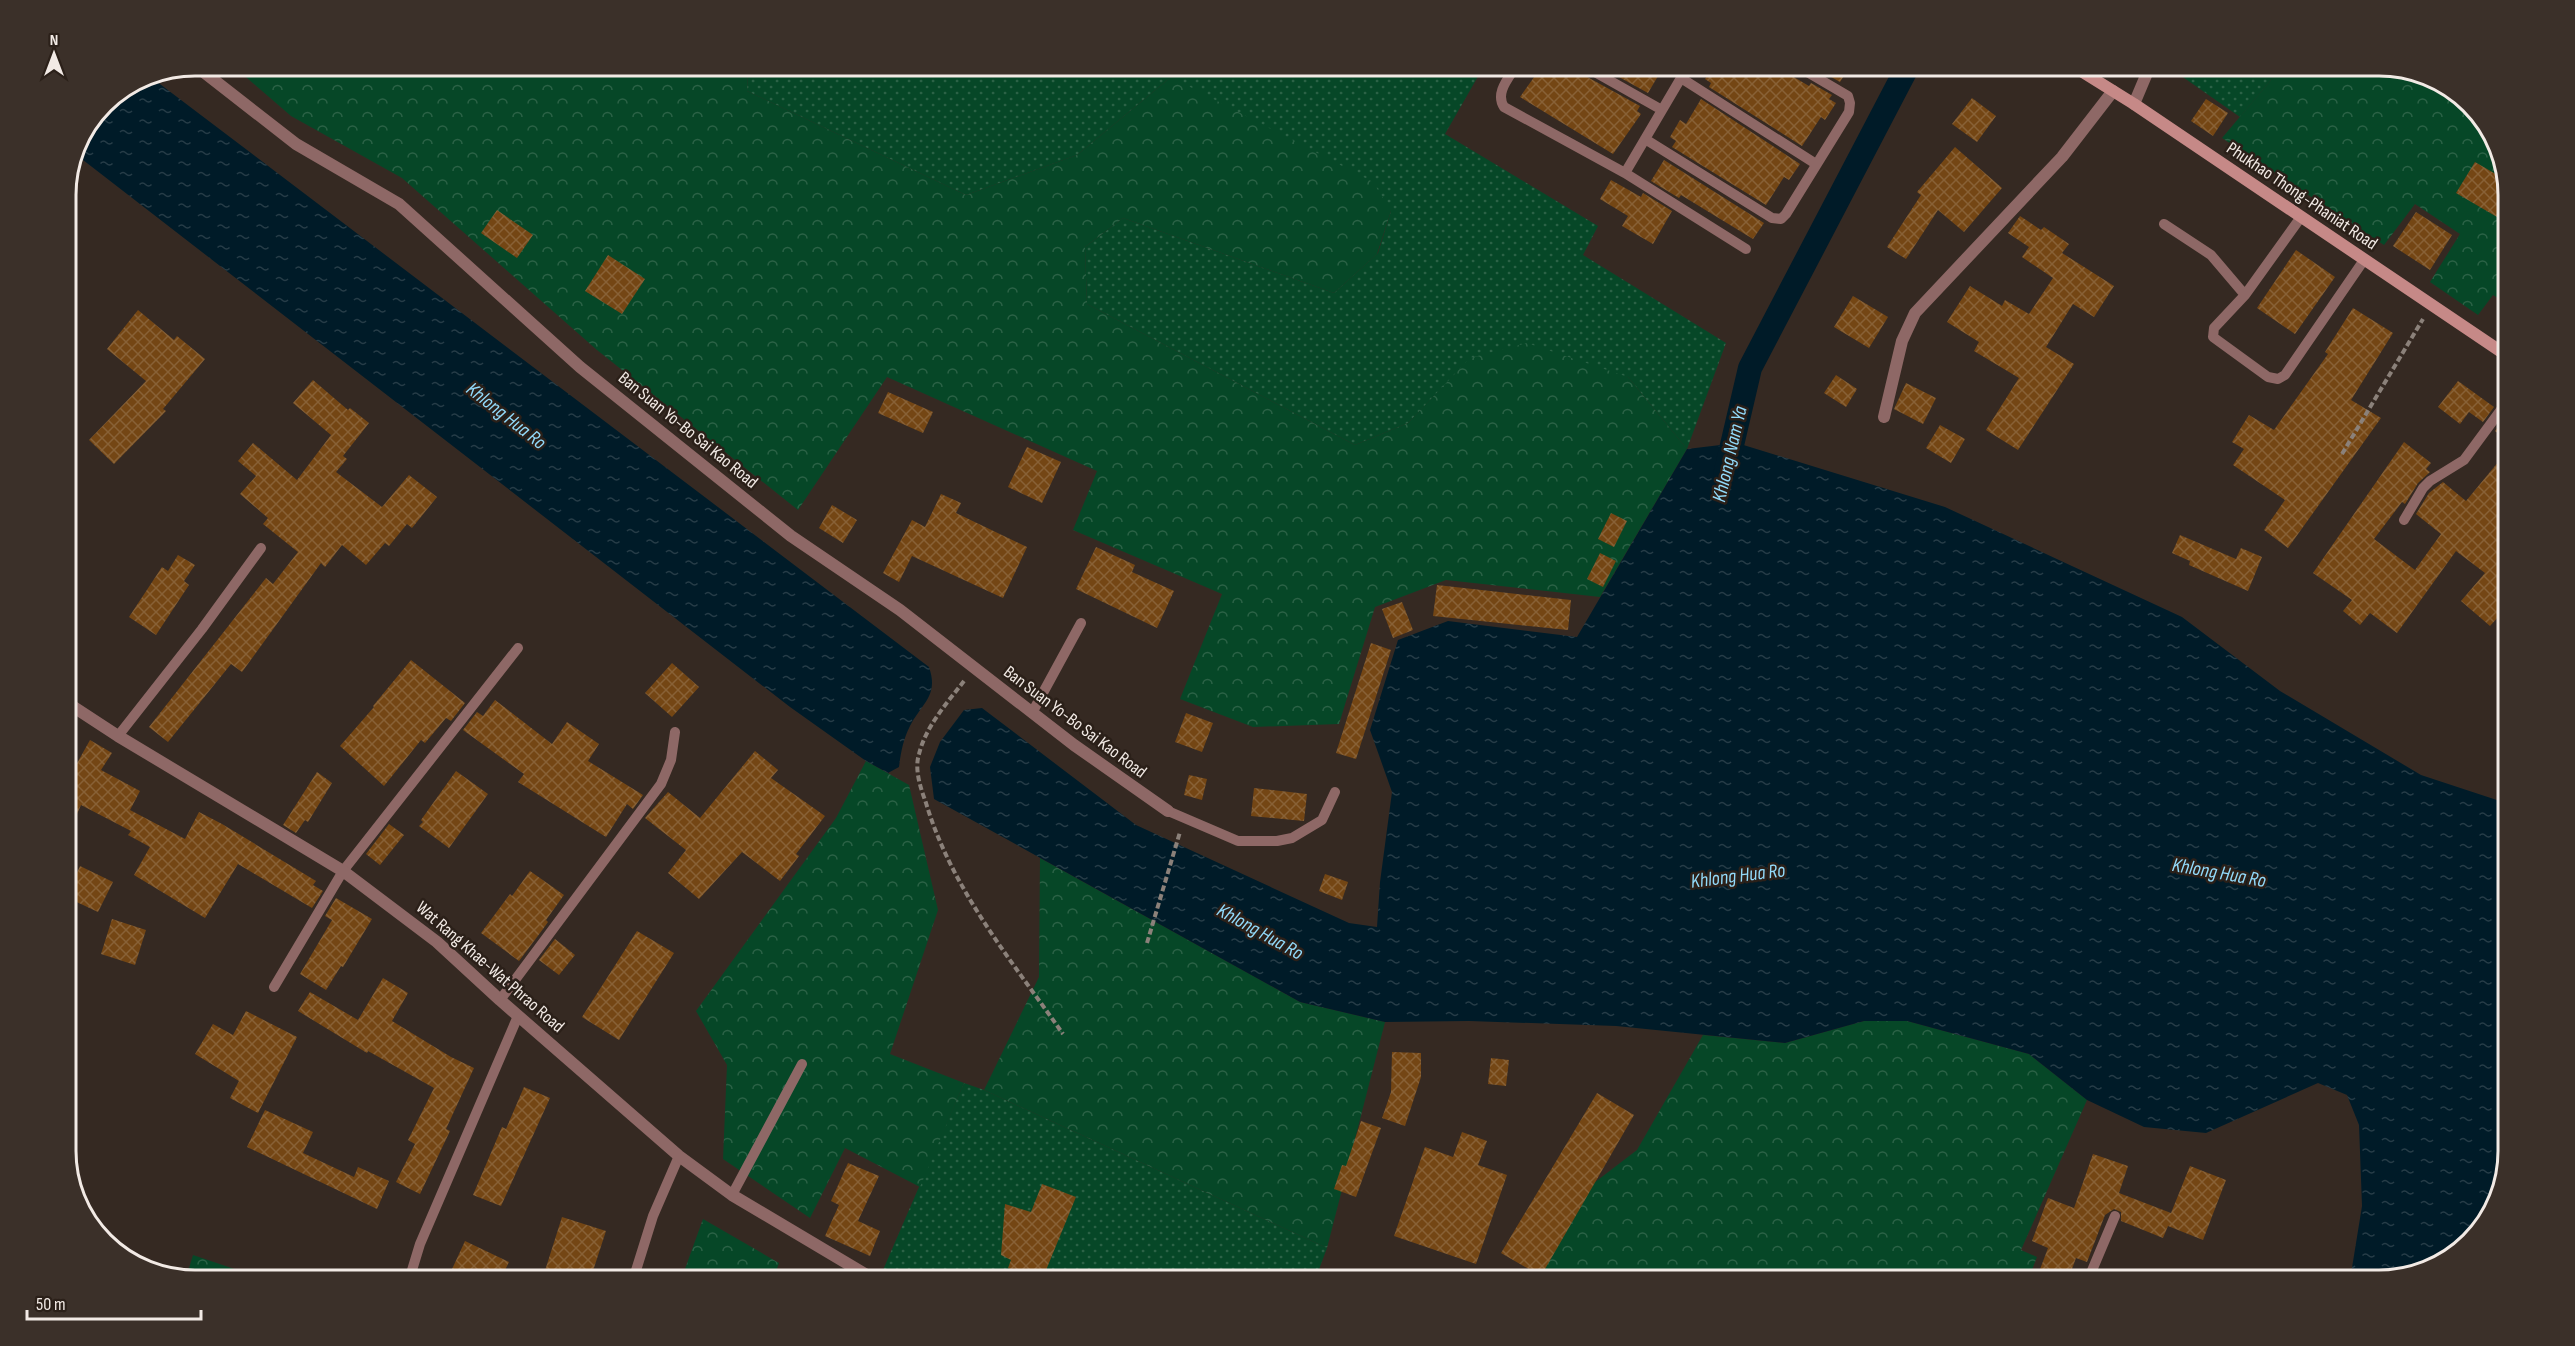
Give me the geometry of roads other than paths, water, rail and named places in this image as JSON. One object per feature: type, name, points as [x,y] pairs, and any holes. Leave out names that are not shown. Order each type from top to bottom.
[{"type":"main road","name":"Phukhao Thong-Phaniat Road","points":[[2091,77],[2498,350]]},
{"type":"street","name":"Ban Suan Yo-Bo Sai Kao Road","points":[[210,77],[296,144],[399,204],[580,367],[791,536],[900,610],[1032,713],[1168,812]]},
{"type":"street","points":[[2134,104],[2145,77]]},
{"type":"street","points":[[1884,417],[1902,341],[1915,313],[2062,157],[2113,91]]},
{"type":"street","name":"Wat Rang Khae-Wat Phrao Road","points":[[77,709],[343,871],[437,942],[679,1156],[732,1195],[858,1270]]},
{"type":"lane","points":[[1510,77],[1500,94],[1499,100],[1504,107],[1624,173],[1746,249]]},
{"type":"lane","points":[[1604,77],[1662,110]]},
{"type":"lane","points":[[1645,139],[1772,218],[1781,219],[1849,112],[1848,96],[1816,77]]},
{"type":"lane","points":[[1624,173],[1681,78],[1816,164]]},
{"type":"lane","points":[[2301,217],[2245,295],[2214,328],[2213,337],[2268,377],[2278,379],[2285,375],[2364,260]]},
{"type":"lane","points":[[2164,224],[2211,255],[2245,295]]},
{"type":"lane","points":[[2404,520],[2423,488],[2430,481],[2464,460],[2498,414]]},
{"type":"lane","points":[[118,736],[202,629],[261,548]]},
{"type":"lane","points":[[1032,713],[1081,623]]},
{"type":"lane","points":[[274,987],[343,871],[518,648]]},
{"type":"lane","points":[[500,999],[661,784],[671,760],[675,732]]},
{"type":"lane","points":[[1168,812],[1238,842],[1277,841],[1292,838],[1322,820],[1335,792]]},
{"type":"lane","points":[[412,1270],[420,1244],[518,1016]]},
{"type":"lane","points":[[732,1195],[802,1064]]},
{"type":"lane","points":[[636,1270],[653,1216],[679,1156]]},
{"type":"lane","points":[[2092,1270],[2115,1216]]},
{"type":"water","name":"Khlong Hua Ro","points":[[158,83],[929,667],[932,677],[931,692],[908,731],[899,767],[888,773],[866,761],[790,707],[83,160],[92,136],[111,111],[136,92]]},
{"type":"water","name":"Khlong Hua Ro","points":[[1737,443],[1945,507],[2182,617],[2280,691],[2421,775],[2498,800],[2498,1158],[2492,1189],[2486,1203],[2469,1229],[2458,1240],[2439,1254],[2410,1265],[2379,1270],[2352,1270],[2362,1206],[2359,1125],[2347,1095],[2318,1083],[2206,1133],[2144,1127],[2087,1100],[2029,1054],[1907,1021],[1864,1021],[1785,1043],[1616,1026],[1469,1021],[1385,1022],[1300,1002],[934,799],[930,767],[940,742],[964,710],[982,708],[1136,825],[1349,923],[1377,927],[1380,882],[1392,792],[1370,730],[1398,640],[1448,621],[1577,637],[1687,449]]},
{"type":"waterway","name":"Khlong Nam Ya","points":[[1725,475],[1750,368],[1902,77]]}]
